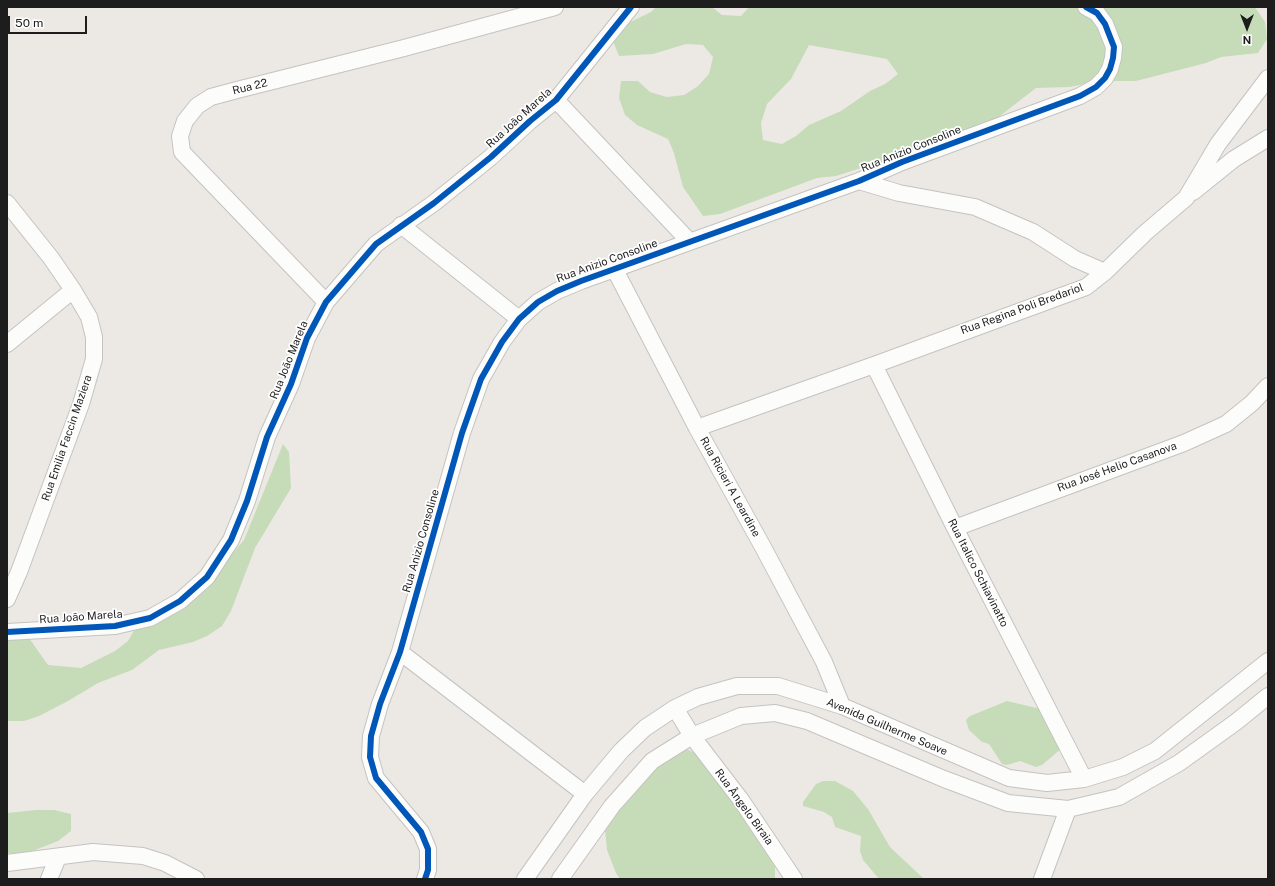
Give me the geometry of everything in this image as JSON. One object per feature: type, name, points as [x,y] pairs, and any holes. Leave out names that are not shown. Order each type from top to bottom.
[{"type":"street","name":"Rua 22","points":[[326,302],[182,152],[180,136],[185,121],[197,106],[211,97],[404,48],[520,12],[555,7]]},
{"type":"street","name":"Rua João Marela","points":[[7,632],[115,626],[150,618],[180,601],[207,577],[231,540],[247,501],[267,437],[291,384],[307,338],[326,302],[376,244],[434,203],[556,100],[631,7]]},
{"type":"street","name":"Rua Anizio Consoline","points":[[425,879],[428,870],[428,848],[422,832],[376,778],[370,757],[371,736],[380,704],[400,652],[462,433],[481,379],[502,342],[519,319],[538,302],[557,291],[689,241],[859,181],[902,162],[1080,96],[1096,87],[1110,70],[1114,47],[1106,24],[1097,13],[1086,7]]},
{"type":"street","name":"Rua Regina Poli Bredariol","points":[[697,428],[874,365],[1086,286],[1105,272],[1145,233],[1186,198],[1218,144],[1268,78]]},
{"type":"street","points":[[556,100],[689,241]]},
{"type":"street","points":[[1186,198],[1234,159],[1268,138]]},
{"type":"street","points":[[1218,144],[1234,159]]},
{"type":"street","points":[[859,181],[899,193],[975,207],[1032,232],[1075,259],[1105,272]]},
{"type":"street","name":"Rua Emilia Faccin Maziera","points":[[7,203],[13,216],[51,258],[73,290],[89,317],[94,337],[94,359],[81,404],[19,572],[7,599]]},
{"type":"street","points":[[402,225],[519,319]]},
{"type":"street","name":"Rua Ricieri A Leardine","points":[[615,270],[697,428],[824,662],[842,706]]},
{"type":"street","points":[[7,344],[73,290]]},
{"type":"street","name":"Rua Italico Schiavinatto","points":[[874,365],[954,528],[1084,779]]},
{"type":"street","name":"Rua José Helio Casanova","points":[[954,528],[1184,443],[1226,424],[1252,403],[1268,386]]},
{"type":"street","points":[[400,652],[585,794]]},
{"type":"street","name":"Avenida Guilherme Soave","points":[[525,879],[585,794],[621,751],[645,728],[675,708],[698,697],[737,686],[778,686],[842,706],[1009,778],[1047,783],[1084,779],[1123,767],[1154,751],[1268,661]]},
{"type":"street","points":[[560,879],[612,806],[652,762],[692,736],[741,716],[774,713],[807,721],[944,779],[1008,803],[1068,809],[1119,797],[1153,778],[1179,763],[1236,722],[1268,696]]},
{"type":"street","name":"Rua Ângelo Biraia","points":[[675,708],[692,736],[741,800],[789,877]]},
{"type":"street","points":[[1042,879],[1068,809]]},
{"type":"street","points":[[7,863],[93,852],[143,856],[165,863],[196,879]]},
{"type":"street","points":[[49,879],[58,857]]},
{"type":"green space","points":[[656,7],[712,7],[722,15],[741,16],[749,7],[1255,7],[1265,22],[1267,39],[1258,53],[1221,57],[1206,63],[1136,81],[1103,81],[1069,87],[1036,88],[996,119],[886,164],[867,166],[836,176],[817,178],[720,214],[703,216],[683,187],[674,153],[668,139],[637,125],[625,115],[619,98],[621,81],[638,81],[650,92],[667,97],[684,95],[698,86],[709,74],[713,57],[703,45],[686,44],[653,54],[619,56],[613,41],[620,27],[651,12]],"holes":[[[809,45],[887,59],[898,74],[885,84],[870,91],[841,111],[809,125],[796,136],[782,144],[763,140],[761,123],[767,104],[791,79]]]},
{"type":"green space","points":[[283,444],[289,452],[291,488],[255,548],[231,611],[222,626],[207,636],[193,642],[159,650],[132,670],[98,683],[39,716],[24,721],[7,721],[7,635],[29,638],[48,665],[81,668],[115,651],[128,641],[136,627],[221,567],[244,540]]},
{"type":"green space","points":[[1007,701],[1041,709],[1062,748],[1042,765],[1036,767],[1020,761],[1007,765],[1002,764],[989,744],[982,742],[969,730],[966,720],[970,716]]},
{"type":"green space","points":[[674,750],[688,750],[705,757],[769,840],[775,867],[775,879],[620,879],[607,850],[605,829],[612,810]]},
{"type":"green space","points":[[823,781],[835,781],[853,791],[868,809],[890,847],[924,879],[879,879],[863,860],[860,851],[861,836],[835,827],[832,817],[824,812],[803,806],[803,802],[816,784]]},
{"type":"green space","points":[[54,810],[71,814],[71,831],[58,841],[25,854],[7,853],[7,813]]},
{"type":"cycle path","points":[[7,632],[115,626],[150,618],[180,601],[207,577],[231,540],[247,501],[267,437],[291,384],[307,338],[326,302],[376,244],[434,203],[491,157],[530,121],[556,100],[631,7]]},
{"type":"cycle path","points":[[425,879],[428,870],[428,849],[421,832],[376,778],[370,757],[371,736],[380,704],[400,652],[462,433],[481,379],[502,342],[519,319],[538,302],[557,291],[581,281],[859,181],[902,162],[1080,96],[1096,87],[1105,78],[1110,69],[1114,47],[1105,24],[1097,13],[1086,7]]}]
